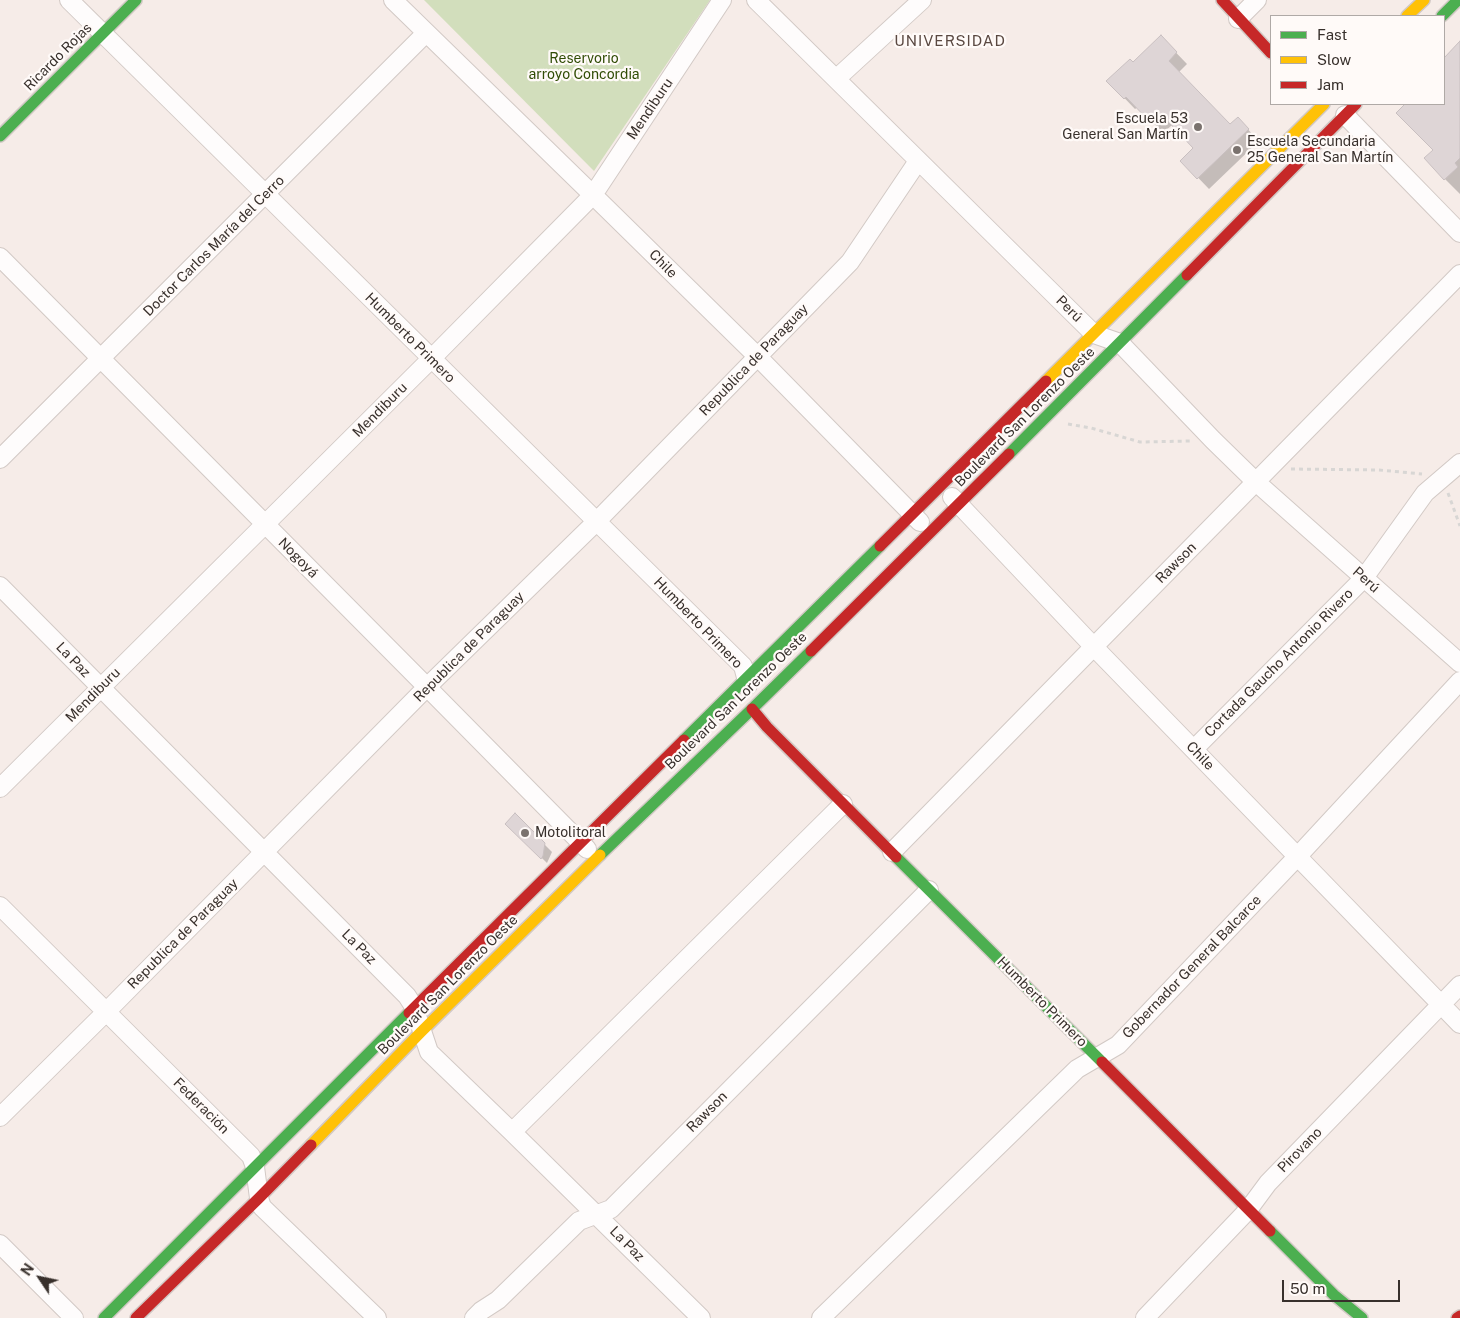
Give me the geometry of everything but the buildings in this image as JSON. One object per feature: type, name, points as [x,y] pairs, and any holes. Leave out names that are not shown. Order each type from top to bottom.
[{"type":"main road","name":"Ricardo Rojas","points":[[0,136],[136,0]]},
{"type":"main road","points":[[1222,0],[1270,52]]},
{"type":"main road","points":[[1409,15],[1424,0]]},
{"type":"main road","points":[[1443,15],[1458,0]]},
{"type":"main road","name":"Boulevard San Lorenzo Oeste","points":[[104,1318],[580,842],[1094,334],[1333,107]]},
{"type":"main road","name":"Boulevard San Lorenzo Oeste","points":[[136,1318],[259,1198],[421,1032],[596,858],[752,708],[1120,343],[1333,107]]},
{"type":"main road","name":"Humberto Primero","points":[[752,708],[843,804],[1334,1295]]},
{"type":"main road","points":[[1334,1295],[1351,1318]]},
{"type":"main road","points":[[1334,1295],[1362,1318]]},
{"type":"street","name":"Humberto Primero","points":[[69,0],[742,666],[746,678]]},
{"type":"street","name":"Chile","points":[[393,0],[757,356],[929,531]]},
{"type":"street","name":"Mendiburu","points":[[0,788],[593,195],[722,0]]},
{"type":"street","name":"Perú","points":[[756,0],[1094,334],[1120,343],[1256,482],[1460,663]]},
{"type":"street","points":[[836,79],[922,0]]},
{"type":"street","points":[[1238,19],[1258,0]]},
{"type":"street","name":"Doctor Carlos María del Cerro","points":[[0,458],[426,33]]},
{"type":"street","points":[[1333,107],[1460,233]]},
{"type":"street","name":"Republica de Paraguay","points":[[0,1116],[106,1012],[428,687],[597,521],[850,262],[918,161]]},
{"type":"street","name":"Nogoyá","points":[[0,258],[596,858]]},
{"type":"street","name":"Rawson","points":[[892,852],[1460,274]]},
{"type":"street","name":"Cortada Gaucho Antonio Rivero","points":[[1194,749],[1364,578],[1425,493],[1460,463]]},
{"type":"street","name":"Chile","points":[[941,487],[1460,1024]]},
{"type":"street","name":"La Paz","points":[[0,586],[407,996],[414,1007],[429,1052],[701,1318]]},
{"type":"street","points":[[746,678],[752,708]]},
{"type":"street","name":"Gobernador General Balcarce","points":[[821,1318],[1077,1069],[1118,1045],[1460,682]]},
{"type":"street","points":[[512,1132],[843,804]]},
{"type":"street","name":"Rawson","points":[[474,1318],[480,1311],[498,1300],[578,1221],[611,1209],[929,890]]},
{"type":"street","name":"Federación","points":[[0,906],[251,1156],[255,1167],[262,1207],[377,1318]]},
{"type":"street","name":"Pirovano","points":[[1145,1318],[1248,1210],[1268,1183],[1460,985]]},
{"type":"street","points":[[0,1244],[74,1318]]},
{"type":"green space","name":"Reservorio arroyo Concordia","points":[[424,0],[710,0],[594,171]]},
{"type":"traffic: fast","points":[[0,136],[136,0]]},
{"type":"traffic: fast","points":[[1443,15],[1458,0]]},
{"type":"traffic: fast","points":[[1009,454],[1187,275]]},
{"type":"traffic: fast","points":[[684,740],[880,546]]},
{"type":"traffic: fast","points":[[600,855],[811,651]]},
{"type":"traffic: fast","points":[[896,857],[1102,1062]]},
{"type":"traffic: fast","points":[[104,1318],[409,1013]]},
{"type":"traffic: fast","points":[[1270,1231],[1334,1295],[1362,1318]]},
{"type":"traffic: slow","points":[[1408,15],[1424,0]]},
{"type":"traffic: slow","points":[[1046,381],[1323,105]]},
{"type":"traffic: slow","points":[[311,1145],[421,1032],[600,855]]},
{"type":"traffic: jam","points":[[1222,0],[1270,52]]},
{"type":"traffic: jam","points":[[1187,275],[1355,105]]},
{"type":"traffic: jam","points":[[880,546],[1046,381]]},
{"type":"traffic: jam","points":[[811,651],[1009,454]]},
{"type":"traffic: jam","points":[[752,709],[767,727],[896,857]]},
{"type":"traffic: jam","points":[[409,1013],[684,740]]},
{"type":"traffic: jam","points":[[1102,1062],[1270,1231]]},
{"type":"traffic: jam","points":[[136,1318],[311,1145]]},
{"type":"place","name":"Escuela 53 General San Martín","points":[[1198,127]]},
{"type":"place","name":"Escuela Secundaria 25 General San Martín","points":[[1237,150]]},
{"type":"place","name":"Motolitoral","points":[[525,833]]},
{"type":"district","name":"UNIVERSIDAD","points":[[950,41]]}]
